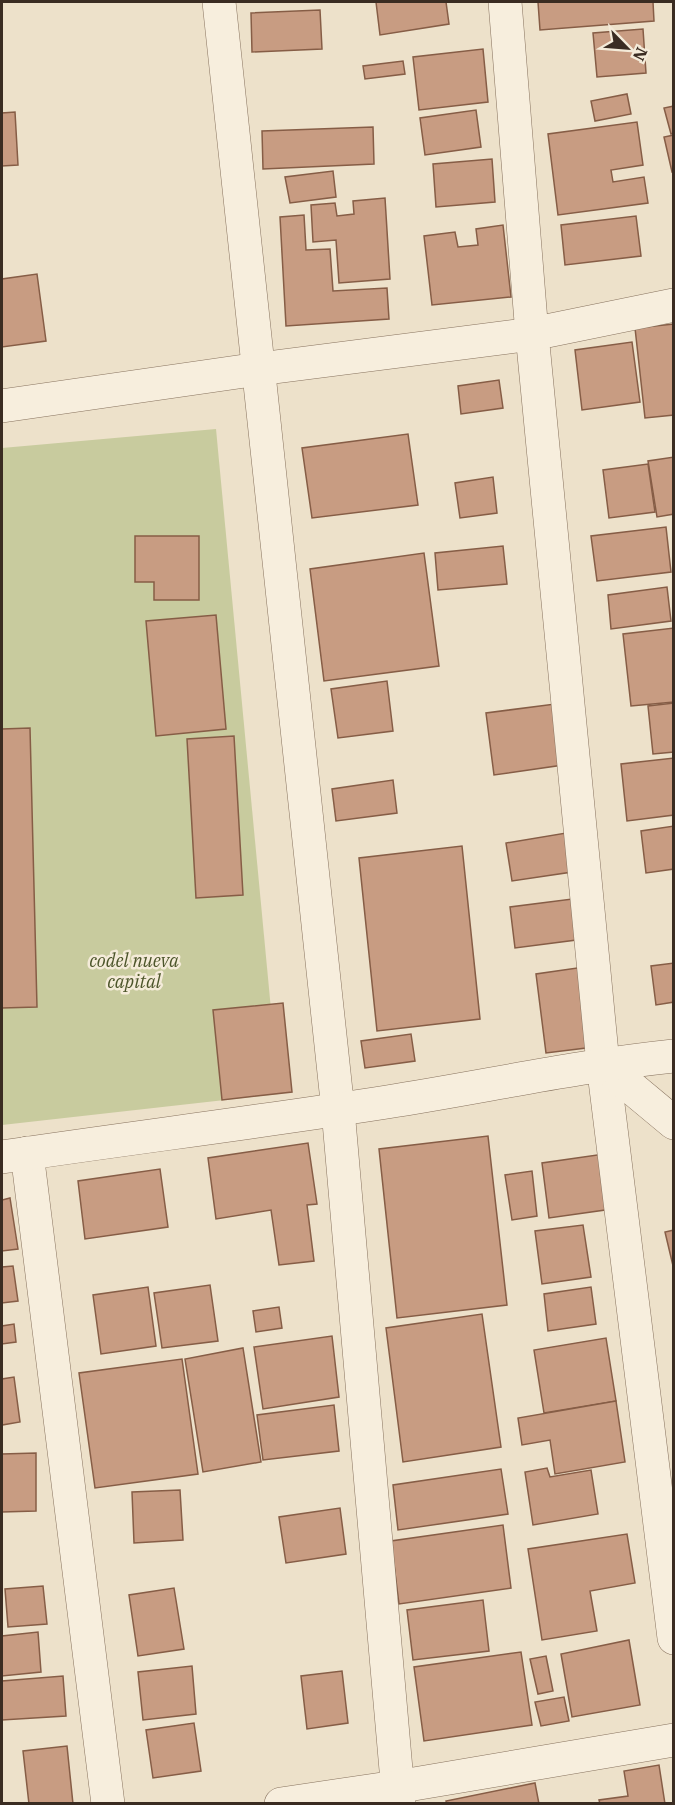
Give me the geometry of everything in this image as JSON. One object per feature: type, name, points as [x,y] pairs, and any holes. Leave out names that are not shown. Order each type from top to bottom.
[{"type":"street","points":[[219,2],[338,1110],[398,1795]]},
{"type":"street","points":[[506,2],[532,334],[603,1064],[674,1638]]},
{"type":"street","points":[[2,406],[259,369],[532,334],[674,305]]},
{"type":"street","points":[[108,1803],[14,1155],[338,1110],[603,1064],[674,1056]]},
{"type":"street","points":[[603,1064],[674,1123]]},
{"type":"street","points":[[281,1803],[398,1795],[674,1740]]},
{"type":"green space","name":"codel nueva capital","points":[[216,429],[279,1094],[2,1125],[2,448]]},
{"type":"building","points":[[376,2],[446,2],[449,24],[380,35]]},
{"type":"building","points":[[538,2],[653,2],[654,21],[540,30]]},
{"type":"building","points":[[320,10],[322,49],[252,52],[251,13]]},
{"type":"building","points":[[643,29],[646,73],[597,77],[593,33]]},
{"type":"building","points":[[483,49],[488,102],[419,110],[413,57]]},
{"type":"building","points":[[403,61],[405,74],[365,79],[363,66]]},
{"type":"building","points":[[627,94],[631,114],[595,121],[591,101]]},
{"type":"building","points":[[674,106],[674,133],[671,134],[664,108]]},
{"type":"building","points":[[476,110],[481,147],[425,155],[420,118]]},
{"type":"building","points":[[15,112],[18,165],[2,166],[2,113]]},
{"type":"building","points":[[637,122],[643,165],[611,170],[613,182],[644,177],[648,203],[558,215],[548,134]]},
{"type":"building","points":[[373,127],[374,164],[263,169],[262,131]]},
{"type":"building","points":[[674,135],[674,171],[672,172],[664,137]]},
{"type":"building","points":[[492,159],[495,202],[436,207],[433,164]]},
{"type":"building","points":[[333,171],[336,197],[290,203],[285,177]]},
{"type":"building","points":[[385,198],[390,279],[339,283],[336,240],[313,242],[311,205],[335,203],[337,216],[354,214],[353,201]]},
{"type":"building","points":[[304,215],[306,250],[330,249],[333,291],[387,288],[389,319],[286,326],[280,217]]},
{"type":"building","points":[[636,216],[641,256],[565,265],[561,225]]},
{"type":"building","points":[[503,225],[511,297],[432,305],[424,236],[455,232],[458,247],[478,245],[476,229]]},
{"type":"building","points":[[37,274],[46,341],[2,347],[2,279]]},
{"type":"building","points":[[674,324],[674,415],[645,418],[635,328]]},
{"type":"building","points":[[632,342],[640,402],[582,410],[575,350]]},
{"type":"building","points":[[499,380],[503,408],[461,414],[458,386]]},
{"type":"building","points":[[408,434],[418,505],[312,518],[302,448]]},
{"type":"building","points":[[674,457],[674,514],[657,517],[648,461]]},
{"type":"building","points":[[648,464],[655,512],[609,518],[603,470]]},
{"type":"building","points":[[493,477],[497,513],[460,518],[455,483]]},
{"type":"building","points":[[666,527],[671,572],[597,581],[591,536]]},
{"type":"building","points":[[135,536],[199,536],[199,600],[154,600],[154,582],[135,582]]},
{"type":"building","points":[[503,546],[507,584],[438,590],[435,553]]},
{"type":"building","points":[[424,553],[439,666],[324,681],[310,569]]},
{"type":"building","points":[[667,587],[671,621],[611,629],[608,595]]},
{"type":"building","points":[[216,615],[226,729],[156,736],[146,621]]},
{"type":"building","points":[[674,628],[674,702],[631,706],[623,634]]},
{"type":"building","points":[[387,681],[393,731],[338,738],[331,689]]},
{"type":"building","points":[[674,703],[674,752],[653,754],[648,706]]},
{"type":"building","points":[[555,704],[563,765],[494,775],[486,713]]},
{"type":"building","points":[[30,728],[37,1007],[2,1008],[2,729]]},
{"type":"building","points":[[234,736],[243,895],[196,898],[187,739]]},
{"type":"building","points":[[674,758],[674,815],[627,821],[621,764]]},
{"type":"building","points":[[393,780],[397,813],[336,821],[332,789]]},
{"type":"building","points":[[674,826],[674,869],[646,873],[641,831]]},
{"type":"building","points":[[566,833],[572,872],[512,881],[506,843]]},
{"type":"building","points":[[462,846],[480,1019],[377,1031],[359,858]]},
{"type":"building","points":[[580,898],[584,939],[515,948],[510,907]]},
{"type":"building","points":[[674,963],[674,1002],[656,1005],[651,966]]},
{"type":"building","points":[[584,967],[594,1047],[546,1053],[536,974]]},
{"type":"building","points":[[283,1003],[292,1092],[222,1100],[213,1010]]},
{"type":"building","points":[[411,1034],[415,1061],[365,1068],[361,1041]]},
{"type":"building","points":[[488,1136],[507,1305],[397,1318],[379,1149]]},
{"type":"building","points":[[308,1143],[317,1204],[307,1205],[314,1261],[279,1265],[271,1210],[216,1219],[208,1158]]},
{"type":"building","points":[[604,1154],[612,1209],[549,1218],[542,1163]]},
{"type":"building","points":[[160,1169],[168,1227],[85,1239],[78,1181]]},
{"type":"building","points":[[532,1171],[537,1216],[512,1220],[505,1175]]},
{"type":"building","points":[[10,1198],[18,1249],[2,1251],[2,1200]]},
{"type":"building","points":[[583,1225],[591,1277],[542,1284],[535,1231]]},
{"type":"building","points":[[674,1230],[674,1270],[665,1232]]},
{"type":"building","points":[[13,1266],[18,1301],[2,1303],[2,1267]]},
{"type":"building","points":[[210,1285],[218,1341],[162,1348],[154,1293]]},
{"type":"building","points":[[148,1287],[156,1346],[101,1354],[93,1295]]},
{"type":"building","points":[[591,1287],[596,1324],[548,1331],[544,1294]]},
{"type":"building","points":[[279,1307],[282,1328],[256,1332],[253,1311]]},
{"type":"building","points":[[482,1314],[501,1447],[403,1462],[386,1328]]},
{"type":"building","points":[[14,1324],[16,1342],[2,1344],[2,1326]]},
{"type":"building","points":[[332,1336],[339,1397],[263,1409],[254,1347]]},
{"type":"building","points":[[606,1338],[616,1401],[544,1413],[534,1350]]},
{"type":"building","points":[[243,1348],[261,1462],[203,1472],[185,1359]]},
{"type":"building","points":[[182,1359],[198,1474],[95,1488],[79,1373]]},
{"type":"building","points":[[14,1377],[20,1422],[2,1425],[2,1379]]},
{"type":"building","points":[[616,1401],[625,1462],[555,1474],[550,1440],[522,1445],[518,1418]]},
{"type":"building","points":[[334,1405],[339,1451],[263,1460],[257,1415]]},
{"type":"building","points":[[36,1453],[36,1511],[2,1512],[2,1454]]},
{"type":"building","points":[[547,1468],[550,1477],[591,1470],[598,1514],[533,1525],[525,1472]]},
{"type":"building","points":[[501,1469],[508,1514],[398,1530],[393,1485]]},
{"type":"building","points":[[180,1490],[183,1540],[134,1543],[132,1492]]},
{"type":"building","points":[[340,1508],[346,1554],[286,1563],[279,1517]]},
{"type":"building","points":[[503,1525],[511,1588],[399,1604],[391,1541]]},
{"type":"building","points":[[627,1534],[635,1583],[590,1591],[597,1631],[542,1640],[528,1549]]},
{"type":"building","points":[[43,1586],[47,1624],[8,1627],[5,1589]]},
{"type":"building","points":[[174,1588],[184,1649],[138,1656],[129,1595]]},
{"type":"building","points":[[483,1600],[489,1651],[413,1660],[407,1610]]},
{"type":"building","points":[[38,1632],[41,1672],[2,1676],[2,1636]]},
{"type":"building","points":[[629,1640],[640,1705],[572,1717],[561,1654]]},
{"type":"building","points":[[521,1652],[532,1725],[424,1741],[414,1667]]},
{"type":"building","points":[[546,1656],[553,1691],[538,1694],[530,1659]]},
{"type":"building","points":[[192,1666],[196,1714],[143,1720],[138,1672]]},
{"type":"building","points":[[342,1671],[348,1723],[307,1729],[301,1676]]},
{"type":"building","points":[[63,1676],[66,1716],[2,1720],[2,1681]]},
{"type":"building","points":[[564,1697],[569,1721],[541,1726],[535,1702]]},
{"type":"building","points":[[194,1723],[201,1771],[153,1778],[146,1730]]},
{"type":"building","points":[[67,1746],[73,1804],[29,1804],[23,1751]]},
{"type":"building","points":[[659,1765],[665,1804],[600,1804],[599,1800],[628,1796],[624,1771]]},
{"type":"building","points":[[535,1783],[539,1804],[447,1804],[446,1801]]}]
